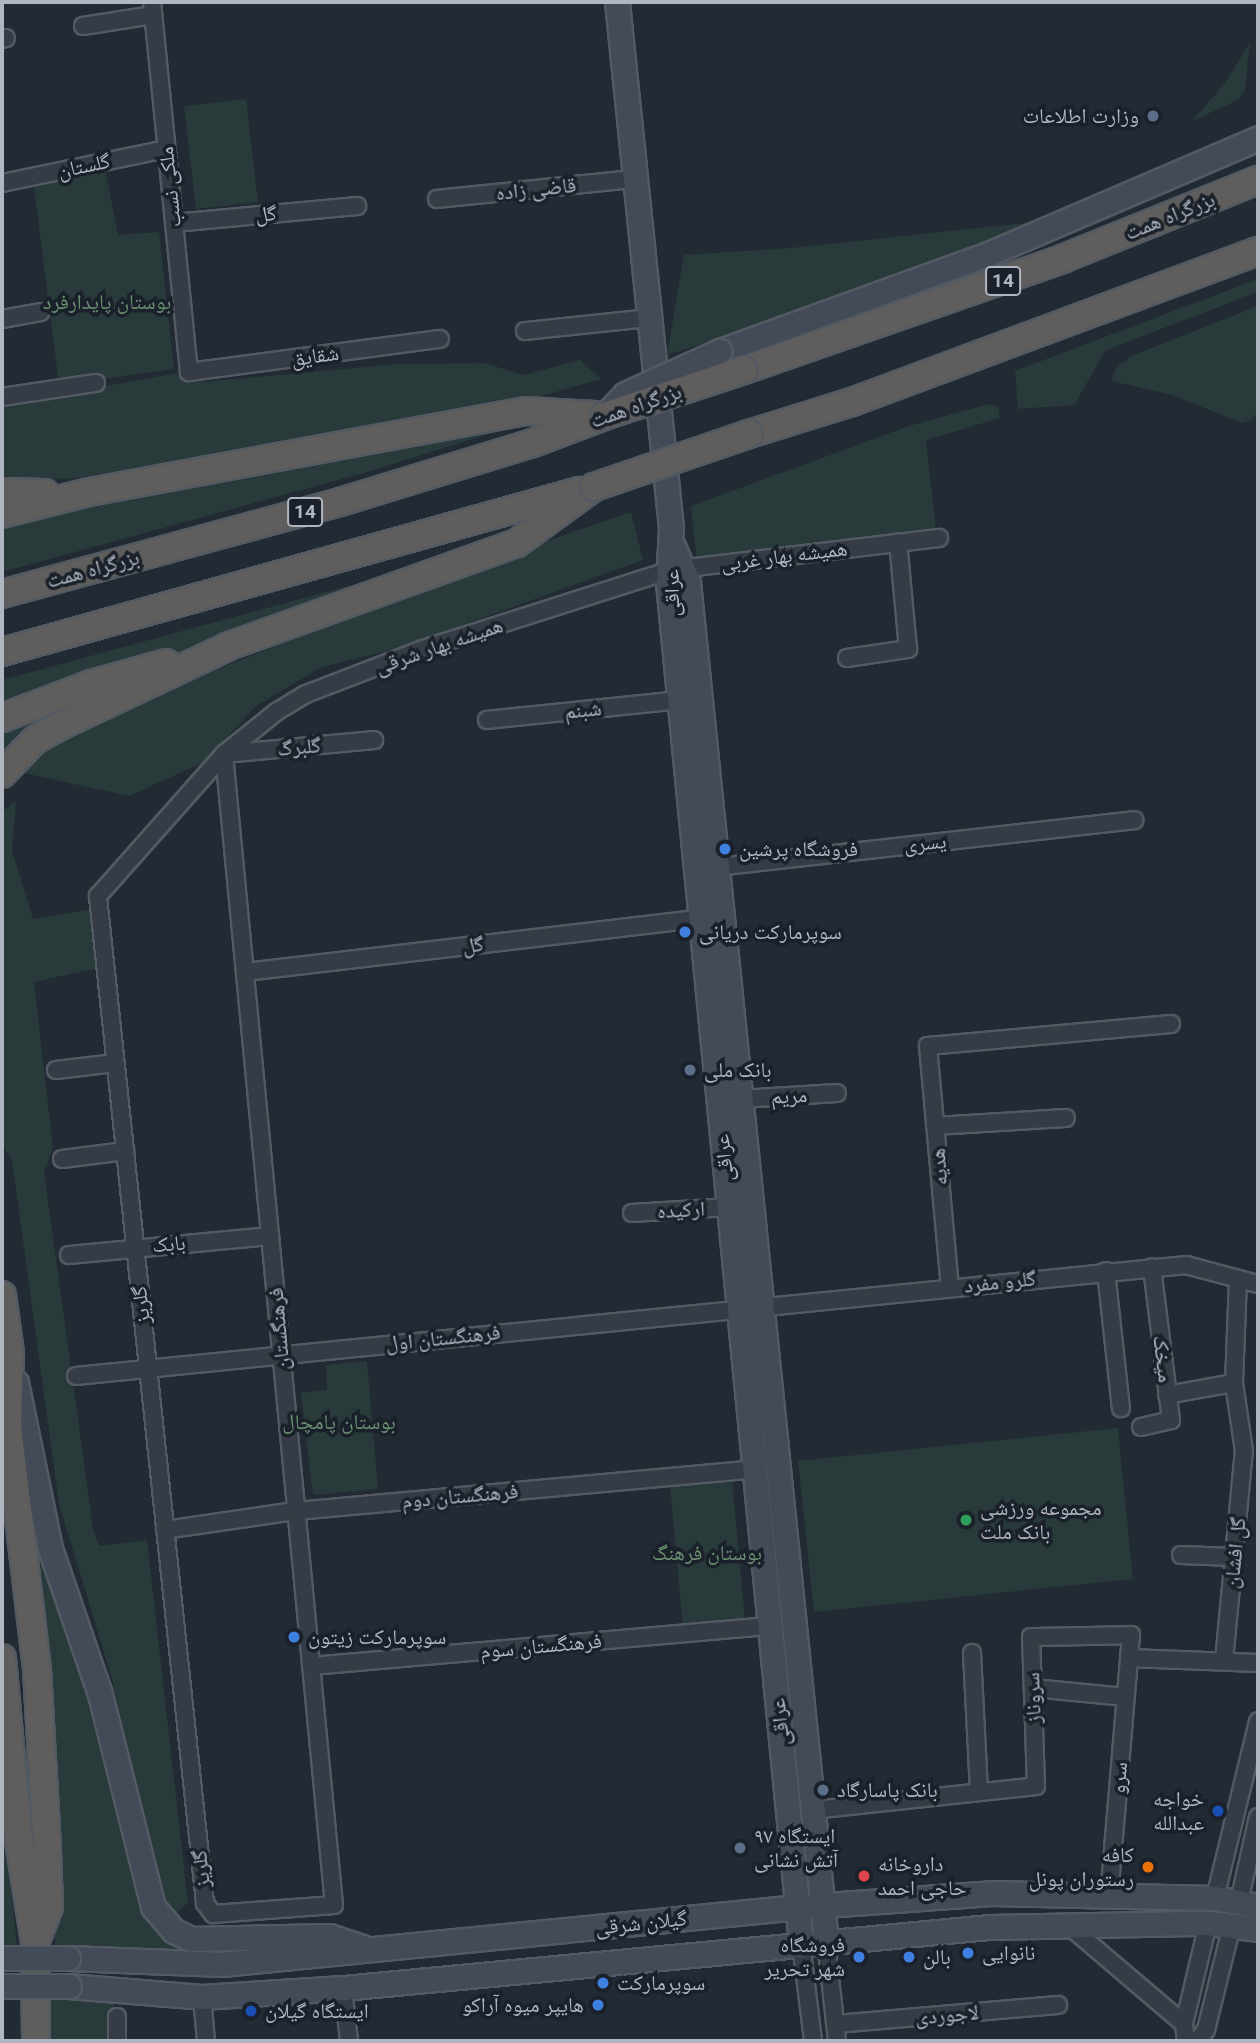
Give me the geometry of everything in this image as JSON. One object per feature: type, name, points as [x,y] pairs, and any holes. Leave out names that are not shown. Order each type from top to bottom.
[{"type":"highway","name":"بزرگراه همت","points":[[2,594],[341,502],[533,443],[604,416],[1062,259],[1258,180]]},
{"type":"highway","points":[[2,652],[594,487],[852,402],[1258,251]]},
{"type":"highway","points":[[2,514],[89,492],[526,411],[604,416]]},
{"type":"highway","points":[[2,718],[91,684],[229,646],[517,543],[594,487]]},
{"type":"highway","points":[[2,492],[89,492]]},
{"type":"highway","points":[[2,774],[35,740],[229,646]]},
{"type":"highway","points":[[2,1295],[10,1353],[8,1426],[37,1669],[47,1850],[49,1907],[35,1943]]},
{"type":"highway","points":[[2,1658],[18,1834],[35,1943],[36,2041]]},
{"type":"main road","name":"عراقی","points":[[617,2],[672,537],[717,867],[711,918],[729,1207],[750,1307],[813,1810],[826,1941]]},
{"type":"main road","points":[[604,416],[625,394],[684,363],[988,254],[1258,138]]},
{"type":"main road","name":"عراقی","points":[[677,569],[680,700],[740,1099],[755,1469],[801,1944]]},
{"type":"main road","points":[[10,1353],[50,1548],[100,1694],[153,1907],[174,1931],[191,1939],[329,1936],[372,1950]]},
{"type":"main road","name":"گیلان شرقی","points":[[2,1958],[68,1958],[183,1965],[372,1950],[798,1907],[991,1893],[1109,1898],[1215,1898],[1249,1904]]},
{"type":"main road","points":[[1208,1923],[1215,1898]]},
{"type":"main road","points":[[1232,1925],[1249,1904]]},
{"type":"main road","points":[[755,1912],[760,1947]]},
{"type":"main road","name":"گیلان شرقی","points":[[2,1986],[69,1986],[202,1997],[343,1988],[990,1927],[1208,1923],[1258,1928]]},
{"type":"main road","points":[[555,1932],[559,1967]]},
{"type":"street","points":[[83,26],[153,8]]},
{"type":"street","name":"ملکی نسب","points":[[153,8],[190,372]]},
{"type":"street","name":"گلستان","points":[[2,183],[166,149]]},
{"type":"street","name":"قاضی زاده","points":[[438,199],[635,179]]},
{"type":"street","name":"گل","points":[[174,223],[357,206]]},
{"type":"street","points":[[2,319],[40,312]]},
{"type":"street","points":[[525,331],[649,318]]},
{"type":"street","name":"شقایق","points":[[190,372],[440,339]]},
{"type":"street","points":[[2,397],[96,383]]},
{"type":"street","name":"همیشه بهار غربی","points":[[677,569],[939,538]]},
{"type":"street","points":[[847,658],[908,649],[898,542]]},
{"type":"street","name":"همیشه بهار شرقی","points":[[224,754],[276,712],[306,694],[423,649],[677,569]]},
{"type":"street","name":"شبنم","points":[[487,720],[680,700]]},
{"type":"street","name":"گلبرگ","points":[[224,754],[374,740]]},
{"type":"street","name":"فرهنگستان","points":[[224,754],[334,1905]]},
{"type":"street","name":"گلریز","points":[[224,754],[98,896],[205,1903],[213,1914],[334,1905]]},
{"type":"street","name":"یسری","points":[[717,867],[1134,820]]},
{"type":"street","name":"گل","points":[[245,972],[711,918]]},
{"type":"street","name":"هدیه","points":[[950,1288],[928,1046],[1171,1024]]},
{"type":"street","points":[[56,1070],[116,1063]]},
{"type":"street","name":"مریم","points":[[740,1099],[837,1093]]},
{"type":"street","points":[[936,1126],[1066,1118]]},
{"type":"street","points":[[62,1159],[125,1151]]},
{"type":"street","name":"ارکیده","points":[[632,1213],[729,1207]]},
{"type":"street","name":"بابک","points":[[69,1255],[270,1236]]},
{"type":"street","name":"گلرو مفرد","points":[[750,1307],[1186,1265],[1258,1284]]},
{"type":"street","name":"میخک","points":[[1141,1427],[1171,1420],[1152,1267]]},
{"type":"street","points":[[1106,1271],[1121,1408]]},
{"type":"street","name":"گل افشان","points":[[1224,1661],[1234,1557],[1251,1452],[1234,1383],[1238,1279]]},
{"type":"street","name":"فرهنگستان اول","points":[[76,1376],[750,1307]]},
{"type":"street","points":[[1167,1395],[1234,1383]]},
{"type":"street","name":"فرهنگستان دوم","points":[[165,1530],[296,1511],[755,1469]]},
{"type":"street","points":[[1181,1555],[1234,1557]]},
{"type":"street","name":"فرهنگستان سوم","points":[[311,1666],[770,1626]]},
{"type":"street","name":"سروناز","points":[[813,1810],[1036,1786],[1031,1637],[1131,1635],[1129,1658]]},
{"type":"street","points":[[972,1653],[979,1792]]},
{"type":"street","points":[[1129,1658],[1258,1663]]},
{"type":"street","name":"سرو","points":[[1109,1898],[1129,1658]]},
{"type":"street","points":[[1033,1688],[1126,1697]]},
{"type":"street","points":[[1215,1898],[1258,1721]]},
{"type":"street","points":[[1249,1904],[1258,1817]]},
{"type":"street","points":[[1186,2041],[1184,2024],[1208,1923]]},
{"type":"street","points":[[1197,2041],[1206,2029],[1232,1925]]},
{"type":"street","points":[[1069,1926],[1184,2024]]},
{"type":"street","points":[[826,1941],[837,2041]]},
{"type":"street","points":[[801,1944],[813,2041]]},
{"type":"street","points":[[343,1988],[349,2041]]},
{"type":"street","points":[[202,1997],[206,2041]]},
{"type":"street","name":"لاجوردی","points":[[835,2024],[1058,2005]]},
{"type":"street","points":[[117,2017],[117,2041]]},
{"type":"green space","points":[[1250,43],[1245,90],[1238,100],[1192,121],[1225,83]]},
{"type":"green space","points":[[246,99],[258,202],[196,209],[184,106]]},
{"type":"green space","name":"بوستان پایدارفرد","points":[[105,168],[118,235],[159,232],[174,369],[59,385],[33,179]]},
{"type":"green space","points":[[1063,219],[667,355],[684,255],[791,248]]},
{"type":"green space","points":[[1258,279],[1258,292],[1106,350],[1074,405],[1018,409],[1015,371]]},
{"type":"green space","points":[[1258,306],[1258,412],[1251,420],[1242,423],[1169,394],[1111,381],[1117,366],[1134,355]]},
{"type":"green space","points":[[580,360],[601,379],[505,406],[70,479],[2,477],[2,408],[90,389],[183,372],[203,382],[398,364],[485,363],[523,375]]},
{"type":"green space","points":[[989,404],[998,407],[1000,418],[926,440],[936,530],[697,561],[691,506],[909,426]]},
{"type":"green space","points":[[537,419],[364,473],[2,572],[2,519]]},
{"type":"green space","points":[[631,512],[643,560],[399,648],[322,667],[256,706],[204,762],[129,796],[24,773],[9,775],[22,760],[117,710],[471,567]]},
{"type":"green space","points":[[385,576],[227,637],[2,713],[2,680]]},
{"type":"green space","points":[[112,685],[2,757],[2,725]]},
{"type":"green space","points":[[16,801],[12,851],[33,919],[93,909],[98,968],[34,982],[53,1148],[44,1172],[93,1528],[99,1546],[147,1540],[188,1903],[176,1913],[165,1910],[112,1679],[59,1504],[12,1160],[2,1145],[2,812]]},
{"type":"green space","name":"بوستان پامچال","points":[[367,1361],[378,1489],[313,1495],[301,1393],[327,1390],[326,1365]]},
{"type":"green space","name":"مجموعه ورزشی بانک ملت","points":[[1118,1428],[1133,1579],[814,1612],[798,1461]]},
{"type":"green space","name":"بوستان فرهنگ","points":[[732,1480],[745,1620],[683,1626],[670,1486]]},
{"type":"green space","points":[[28,1486],[163,1930],[333,1942],[196,1957],[56,1954]]},
{"type":"green space","points":[[2,1776],[5,1836],[18,1954],[2,1954]]},
{"type":"green space","points":[[50,1998],[114,2000],[115,2041],[51,2041]]},
{"type":"place","name":"وزارت اطلاعات","points":[[1153,116]]},
{"type":"place","name":"فروشگاه پرشین","points":[[725,849]]},
{"type":"place","name":"سوپرمارکت دریانی","points":[[685,932]]},
{"type":"place","name":"بانک ملی","points":[[690,1070]]},
{"type":"place","name":"مجموعه ورزشی بانک ملت","points":[[966,1520]]},
{"type":"place","name":"سوپرمارکت زیتون","points":[[294,1637]]},
{"type":"place","name":"بانک پاسارگاد","points":[[823,1790]]},
{"type":"place","name":"خواجه عبدالله","points":[[1218,1811]]},
{"type":"place","name":"ایستگاه ۹۷ آتش نشانی","points":[[740,1848]]},
{"type":"place","name":"کافه رستوران پونل","points":[[1148,1867]]},
{"type":"place","name":"داروخانه حاجی احمد","points":[[864,1876]]},
{"type":"place","name":"نانوایی","points":[[968,1953]]},
{"type":"place","name":"فروشگاه شهر تحریر","points":[[859,1957]]},
{"type":"place","name":"بالن","points":[[909,1957]]},
{"type":"place","name":"سوپرمارکت","points":[[603,1983]]},
{"type":"place","name":"هایپر میوه آراکو","points":[[598,2005]]},
{"type":"place","name":"ایستگاه گیلان","points":[[251,2011]]}]
